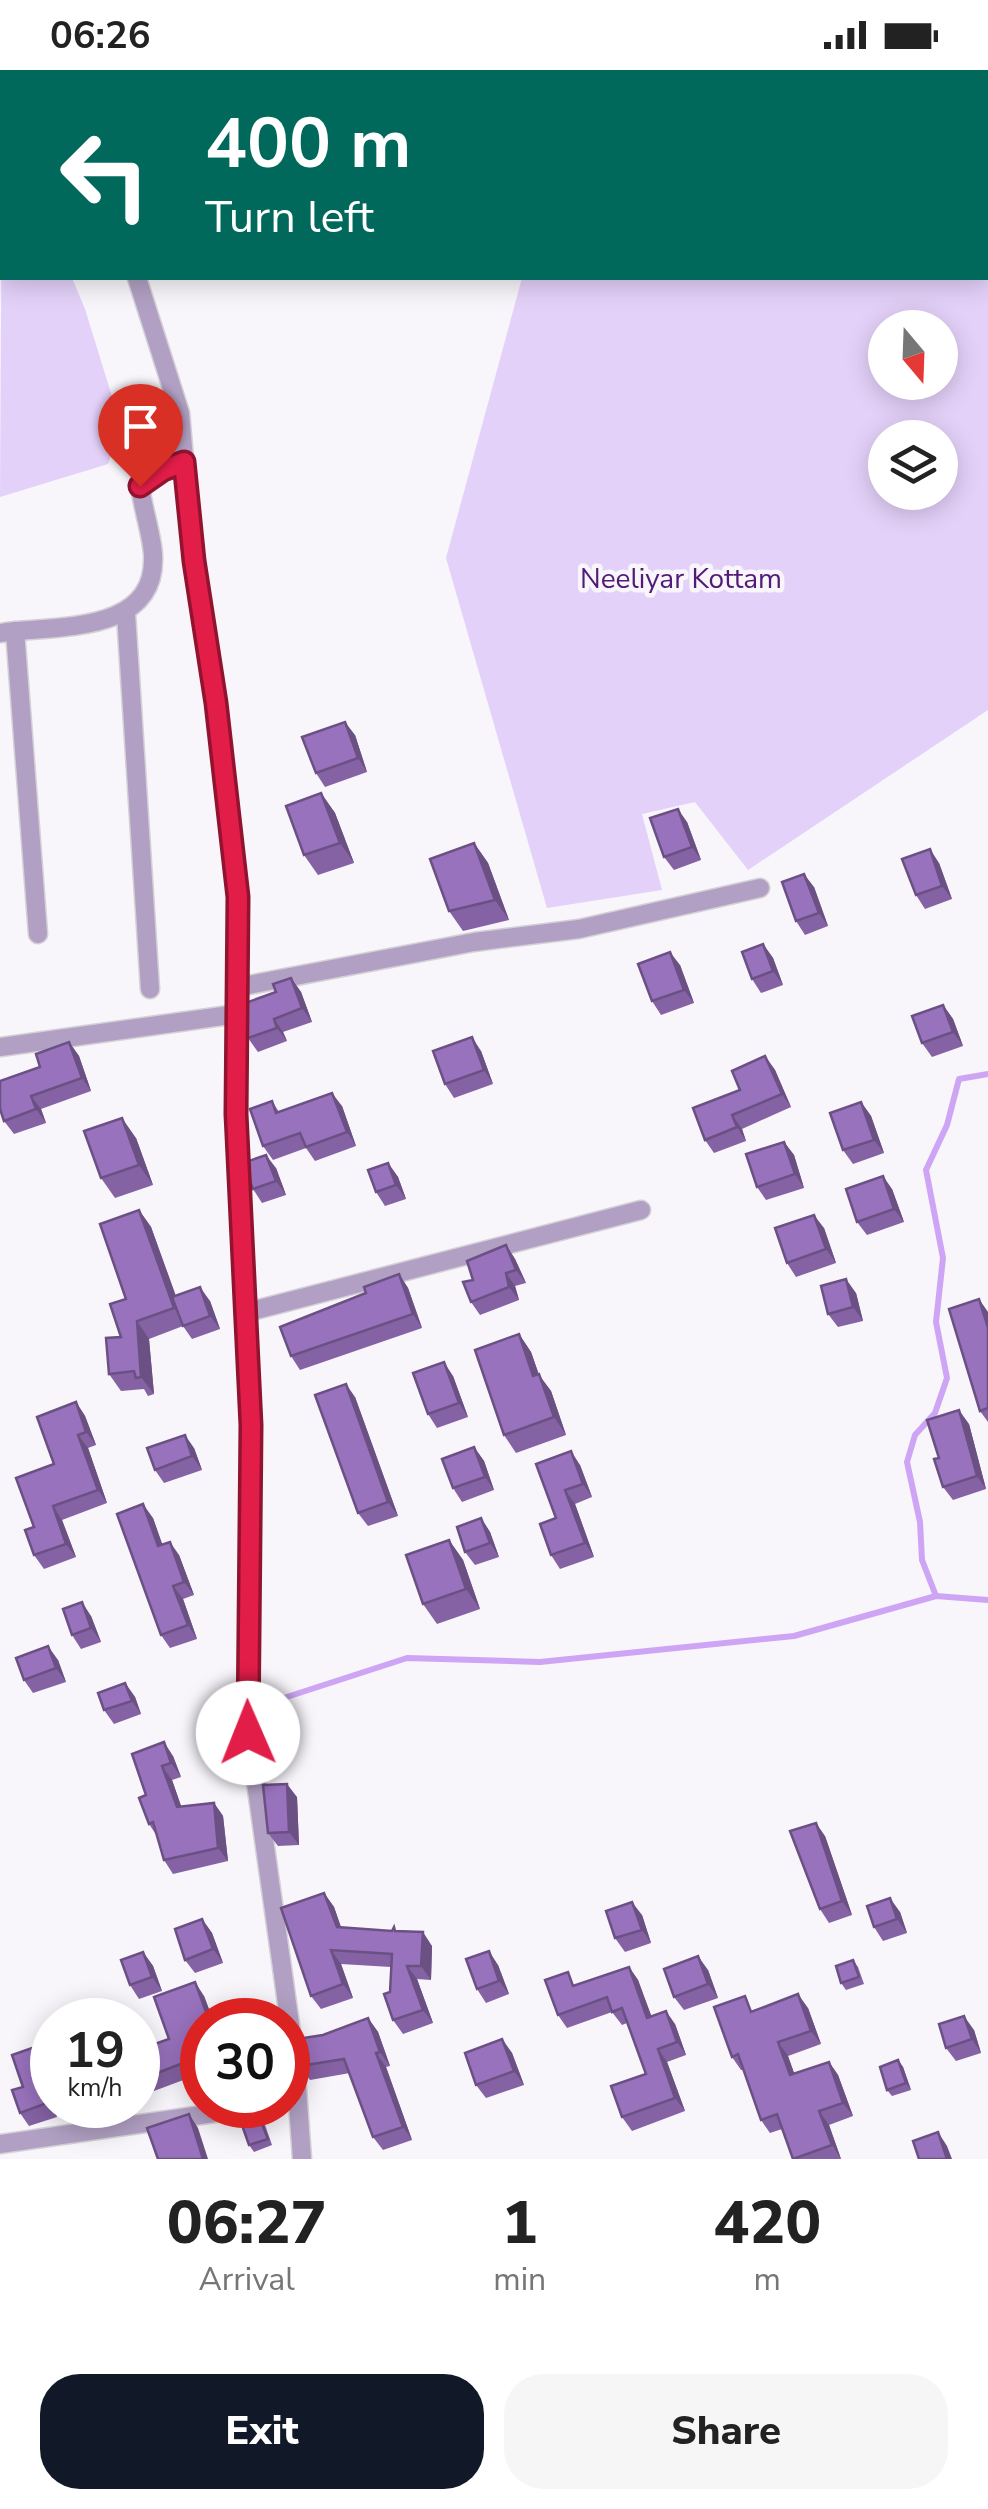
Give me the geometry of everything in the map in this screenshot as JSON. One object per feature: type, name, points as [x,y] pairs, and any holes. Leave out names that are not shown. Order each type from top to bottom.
[{"type":"street","points":[[138,280],[180,413],[194,561],[216,703],[238,897],[236,1114],[251,1425],[248,1733],[280,1998]]},
{"type":"street","points":[[38,934],[8,632],[95,622],[126,614],[142,598],[152,573],[153,552],[140,486],[163,470],[184,462]]},
{"type":"street","points":[[126,614],[150,989]]},
{"type":"street","points":[[238,987],[474,942],[579,929],[760,888]]},
{"type":"street","points":[[0,1047],[238,1014]]},
{"type":"street","points":[[244,1313],[640,1210]]},
{"type":"street","points":[[0,2144],[180,2118]]},
{"type":"street","points":[[297,2128],[302,2159]]},
{"type":"green space","points":[[1,280],[73,280],[121,426],[108,464],[0,497]]},
{"type":"green space","name":"Neeliyar Kottam","points":[[521,280],[988,280],[988,710],[748,870],[695,802],[642,814],[662,890],[547,908],[446,558]]},
{"type":"building","points":[[345,722],[358,758],[316,773],[302,737]]},
{"type":"building","points":[[321,793],[340,843],[304,855],[286,806]]},
{"type":"building","points":[[678,809],[692,847],[664,857],[650,818]]},
{"type":"building","points":[[474,843],[495,900],[449,911],[430,859]]},
{"type":"building","points":[[930,849],[942,886],[916,895],[902,859]]},
{"type":"building","points":[[804,874],[819,913],[796,921],[782,882]]},
{"type":"building","points":[[763,944],[773,971],[752,979],[742,952]]},
{"type":"building","points":[[670,952],[684,990],[652,1001],[638,964]]},
{"type":"building","points":[[291,978],[302,1008],[274,1019],[277,1028],[248,1038],[240,1005],[276,992],[273,984]]},
{"type":"building","points":[[943,1005],[953,1032],[922,1043],[912,1016]]},
{"type":"building","points":[[472,1037],[484,1070],[445,1084],[433,1051]]},
{"type":"building","points":[[69,1042],[82,1078],[31,1096],[36,1109],[4,1121],[0,1081],[40,1067],[36,1054]]},
{"type":"building","points":[[765,1056],[782,1094],[732,1115],[737,1127],[705,1140],[693,1108],[740,1090],[732,1071]]},
{"type":"building","points":[[332,1093],[347,1132],[306,1147],[300,1133],[263,1146],[250,1109],[272,1101],[276,1113]]},
{"type":"building","points":[[861,1102],[874,1140],[843,1150],[830,1113]]},
{"type":"building","points":[[122,1118],[139,1165],[101,1178],[84,1131]]},
{"type":"building","points":[[784,1142],[795,1174],[757,1187],[746,1154]]},
{"type":"building","points":[[266,1155],[276,1181],[253,1189],[243,1163]]},
{"type":"building","points":[[388,1163],[396,1185],[376,1192],[368,1170]]},
{"type":"building","points":[[883,1176],[894,1209],[857,1222],[846,1189]]},
{"type":"building","points":[[139,1210],[174,1308],[137,1321],[141,1377],[136,1378],[134,1371],[109,1374],[106,1338],[121,1337],[110,1304],[126,1299],[100,1224]]},
{"type":"building","points":[[814,1215],[826,1249],[787,1263],[775,1228]]},
{"type":"building","points":[[506,1245],[516,1270],[506,1273],[509,1287],[471,1302],[463,1282],[473,1280],[467,1261]]},
{"type":"building","points":[[399,1274],[413,1314],[291,1356],[280,1327],[366,1293],[364,1287]]},
{"type":"building","points":[[846,1279],[853,1307],[828,1314],[821,1286]]},
{"type":"building","points":[[200,1287],[210,1316],[183,1326],[172,1297]]},
{"type":"building","points":[[979,1299],[988,1328],[988,1408],[980,1411],[949,1309]]},
{"type":"building","points":[[519,1334],[533,1376],[539,1374],[554,1417],[504,1435],[475,1350]]},
{"type":"building","points":[[444,1362],[459,1403],[428,1414],[413,1373]]},
{"type":"building","points":[[346,1384],[388,1502],[358,1513],[315,1395]]},
{"type":"building","points":[[76,1402],[86,1432],[78,1435],[98,1490],[53,1506],[66,1544],[34,1555],[25,1530],[34,1527],[16,1478],[54,1464],[37,1417]]},
{"type":"building","points":[[959,1410],[977,1476],[943,1487],[927,1420]]},
{"type":"building","points":[[185,1435],[192,1456],[155,1470],[147,1448]]},
{"type":"building","points":[[474,1447],[485,1477],[453,1488],[442,1459]]},
{"type":"building","points":[[571,1451],[583,1484],[565,1490],[585,1543],[551,1555],[540,1524],[556,1518],[536,1464]]},
{"type":"building","points":[[143,1504],[158,1546],[170,1542],[184,1582],[173,1586],[188,1625],[161,1635],[117,1514]]},
{"type":"building","points":[[481,1518],[490,1543],[465,1552],[457,1527]]},
{"type":"building","points":[[449,1540],[466,1589],[423,1604],[406,1555]]},
{"type":"building","points":[[82,1602],[91,1628],[72,1635],[63,1609]]},
{"type":"building","points":[[48,1646],[56,1668],[24,1680],[16,1658]]},
{"type":"building","points":[[125,1683],[132,1701],[104,1710],[98,1693]]},
{"type":"building","points":[[164,1742],[171,1763],[162,1766],[177,1807],[214,1803],[218,1848],[164,1860],[153,1822],[149,1824],[139,1798],[146,1795],[132,1754]]},
{"type":"building","points":[[287,1784],[289,1832],[268,1833],[263,1785]]},
{"type":"building","points":[[816,1823],[842,1901],[820,1909],[790,1831]]},
{"type":"building","points":[[324,1893],[337,1927],[392,1931],[394,1927],[395,1931],[423,1932],[421,1966],[407,1966],[423,2010],[393,2020],[384,1994],[390,1992],[392,1954],[331,1950],[343,1984],[311,1996],[281,1908]]},
{"type":"building","points":[[890,1898],[897,1919],[874,1927],[867,1906]]},
{"type":"building","points":[[632,1902],[642,1930],[615,1938],[606,1911]]},
{"type":"building","points":[[202,1919],[213,1949],[185,1960],[175,1929]]},
{"type":"building","points":[[489,1951],[499,1981],[477,1989],[466,1959]]},
{"type":"building","points":[[143,1952],[152,1977],[130,1985],[121,1960]]},
{"type":"building","points":[[698,1956],[708,1984],[674,1997],[664,1969]]},
{"type":"building","points":[[853,1960],[859,1977],[841,1983],[836,1966]]},
{"type":"building","points":[[629,1967],[647,2018],[666,2011],[677,2042],[658,2049],[675,2098],[622,2117],[611,2086],[646,2074],[622,2008],[612,2012],[607,1997],[558,2015],[545,1980],[568,1972],[573,1986]]},
{"type":"building","points":[[195,1982],[201,1998],[180,1998],[180,2064],[160,2072],[160,2042],[169,2039],[160,2014],[160,1998],[154,1997]]},
{"type":"building","points":[[798,1994],[811,2031],[778,2042],[790,2075],[829,2062],[843,2103],[819,2111],[832,2145],[793,2159],[777,2114],[761,2120],[738,2054],[732,2057],[714,2007],[745,1996],[751,2012]]},
{"type":"building","points":[[964,2016],[972,2039],[946,2048],[939,2024]]},
{"type":"building","points":[[368,2018],[380,2052],[376,2053],[403,2127],[373,2137],[344,2059],[310,2064],[310,2037]]},
{"type":"building","points":[[502,2039],[514,2071],[476,2085],[465,2053]]},
{"type":"building","points":[[30,2049],[30,2109],[20,2113],[12,2090],[23,2087],[12,2055]]},
{"type":"building","points":[[898,2060],[906,2083],[887,2090],[880,2067]]},
{"type":"building","points":[[180,2117],[180,2128],[193,2128],[203,2159],[158,2159],[147,2128],[160,2128],[160,2124]]},
{"type":"building","points":[[243,2128],[264,2128],[268,2139],[249,2145]]},
{"type":"building","points":[[938,2132],[947,2159],[919,2159],[913,2141]]},
{"type":"waterway","points":[[936,1596],[922,1560],[920,1522],[907,1462],[915,1435],[935,1413],[947,1378],[936,1322],[943,1258],[926,1170],[947,1125],[959,1079],[988,1074]]},
{"type":"waterway","points":[[256,1707],[407,1658],[540,1662],[794,1636],[936,1596],[988,1600]]},
{"type":"route","points":[[140,486],[163,470],[184,462],[238,897],[236,1114],[251,1425],[248,1733]]}]
